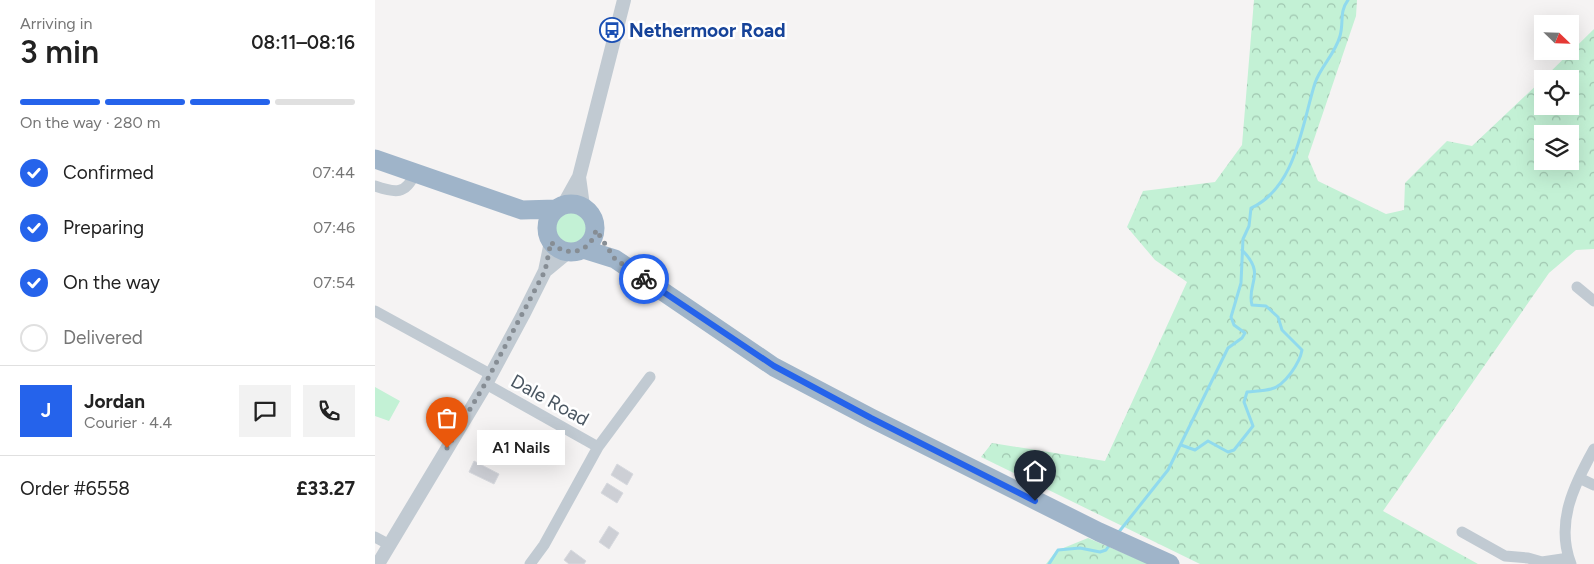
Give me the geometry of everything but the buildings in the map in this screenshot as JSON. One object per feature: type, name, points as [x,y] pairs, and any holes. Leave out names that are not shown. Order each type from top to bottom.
[{"type":"highway","points":[[375,159],[522,210],[560,207],[571,203],[583,206],[595,220],[596,230],[594,237],[576,251]]},
{"type":"highway","points":[[549,237],[548,219],[560,207]]},
{"type":"highway","points":[[522,210],[561,250],[615,259],[774,366],[871,418],[1099,532],[1170,564]]},
{"type":"highway","points":[[596,230],[615,259]]},
{"type":"street","points":[[560,207],[579,177],[624,0]]},
{"type":"street","points":[[375,186],[398,192],[407,188],[415,173]]},
{"type":"street","points":[[579,177],[583,206]]},
{"type":"street","points":[[378,564],[488,379],[545,271],[549,237]]},
{"type":"street","points":[[545,271],[576,251]]},
{"type":"street","points":[[1577,287],[1594,301]]},
{"type":"street","name":"Dale Road","points":[[375,311],[598,447]]},
{"type":"street","points":[[530,564],[544,545],[598,447],[650,378]]},
{"type":"street","points":[[1463,532],[1505,556],[1528,558],[1542,562],[1570,561],[1564,532],[1569,499],[1594,449]]},
{"type":"street","points":[[1579,478],[1594,485]]},
{"type":"street","points":[[375,536],[390,545]]},
{"type":"green space","points":[[1254,0],[1357,0],[1356,16],[1308,157],[1318,181],[1386,214],[1404,210],[1405,183],[1447,141],[1472,146],[1534,87],[1534,115],[1579,115],[1579,70],[1552,70],[1562,60],[1579,60],[1579,44],[1594,29],[1594,249],[1576,250],[1549,273],[1383,511],[1478,564],[1200,564],[981,457],[992,443],[1105,461],[1187,282],[1155,260],[1127,227],[1143,191],[1215,182],[1242,145]]},
{"type":"green space","points":[[572,210],[585,215],[590,228],[585,241],[572,246],[559,241],[554,228],[559,215]]},
{"type":"green space","points":[[375,387],[400,401],[389,421],[375,416]]},
{"type":"green space","points":[[1088,538],[1149,564],[1046,564],[1056,551]]},
{"type":"waterway","points":[[1118,533],[1168,470],[1228,348],[1242,338],[1245,333],[1234,325],[1231,317],[1241,283],[1243,239],[1249,226],[1251,208],[1266,199],[1278,186],[1288,170],[1301,135],[1315,83],[1338,42],[1345,4],[1348,0]]},
{"type":"waterway","points":[[1181,445],[1195,450],[1208,441],[1228,452],[1234,450],[1253,426],[1244,402],[1247,392],[1276,387],[1291,373],[1301,355],[1302,350],[1282,330],[1278,317],[1266,306],[1252,305],[1251,291],[1255,273],[1253,266],[1242,250]]},
{"type":"waterway","points":[[1049,564],[1058,550],[1080,548],[1100,552],[1106,550],[1110,544]]},
{"type":"way so far","points":[[447,448],[523,315],[545,271],[551,242],[561,250],[576,252],[590,244],[596,230],[615,259],[644,279]]},
{"type":"place","name":"Nethermoor Road","points":[[612,30]]},
{"type":"place","name":"A1 Nails","points":[[447,448]]},
{"type":"route","points":[[644,279],[774,366],[971,470],[1035,501]]}]
